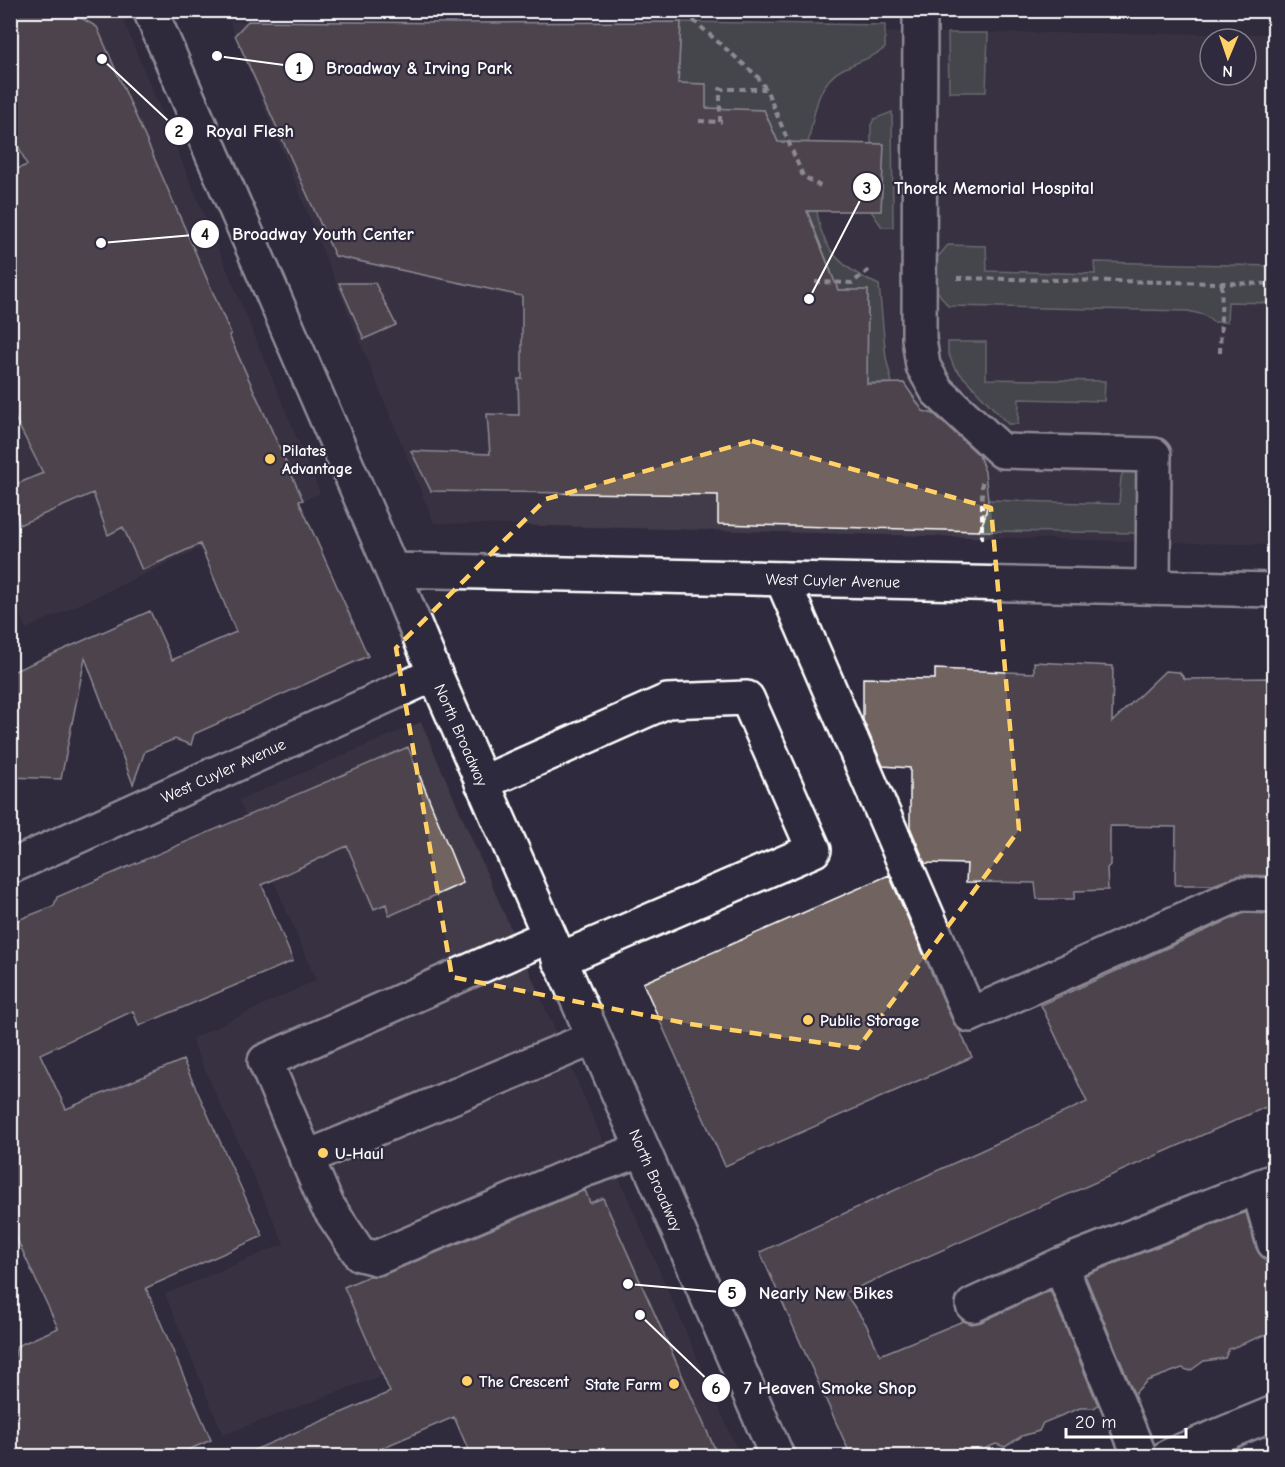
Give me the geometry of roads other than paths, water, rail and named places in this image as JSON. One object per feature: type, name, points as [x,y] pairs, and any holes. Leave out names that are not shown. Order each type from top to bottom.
[{"type":"main road","name":"North Broadway","points":[[150,10],[482,783],[777,1456]]},
{"type":"main road","points":[[920,10],[919,338],[923,366],[937,391],[1002,452],[1154,455],[1153,587]]},
{"type":"main road","name":"West Cuyler Avenue","points":[[392,570],[1275,590]]},
{"type":"main road","points":[[782,579],[970,1015],[1240,894],[1275,895]]},
{"type":"main road","name":"West Cuyler Avenue","points":[[10,867],[435,674]]},
{"type":"main road","points":[[482,783],[667,701],[747,698],[814,850],[265,1061],[306,1158],[327,1205],[360,1254],[376,1258],[584,1170],[642,1150]]},
{"type":"main road","points":[[306,1158],[593,1038]]},
{"type":"main road","points":[[973,1305],[1060,1266],[1266,1184],[1275,1243]]},
{"type":"main road","points":[[1060,1266],[1140,1456]]},
{"type":"main road","points":[[1169,1456],[1275,1413]]},
{"type":"place","name":"Broadway & Irving Park","points":[[217,56]]},
{"type":"place","name":"Royal Flesh","points":[[102,59]]},
{"type":"place","name":"Broadway Youth Center","points":[[101,243]]},
{"type":"place","name":"Thorek Memorial Hospital","points":[[809,299]]},
{"type":"place","name":"Pilates Advantage","points":[[270,459]]},
{"type":"place","name":"Public Storage","points":[[808,1020]]},
{"type":"place","name":"U-Haul","points":[[323,1153]]},
{"type":"place","name":"Nearly New Bikes","points":[[628,1284]]},
{"type":"place","name":"7 Heaven Smoke Shop","points":[[640,1315]]},
{"type":"place","name":"The Crescent","points":[[467,1381]]},
{"type":"place","name":"State Farm","points":[[674,1384]]}]
